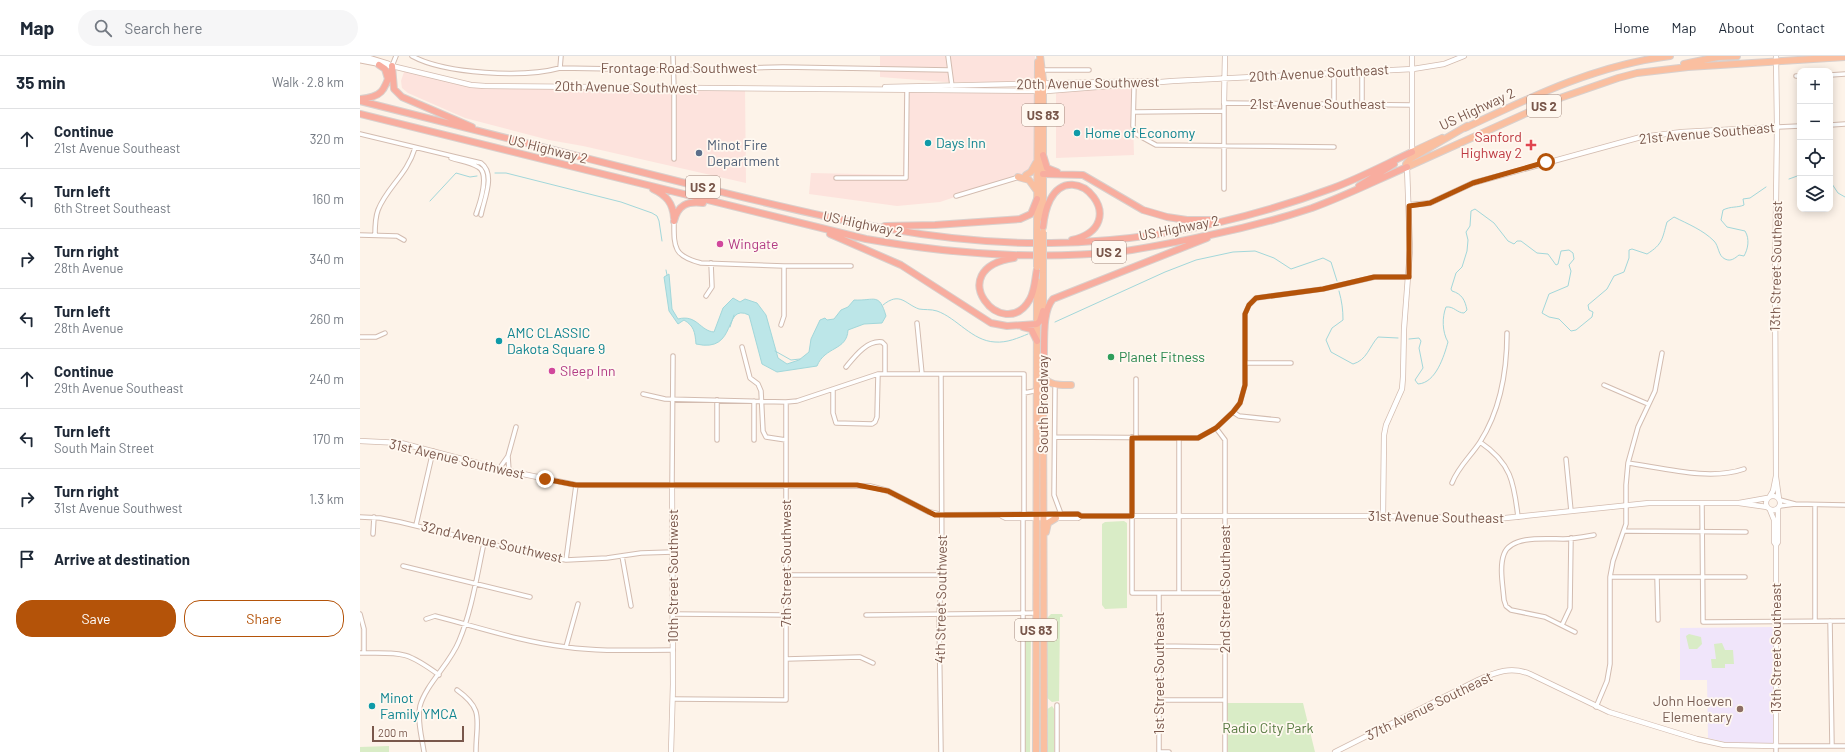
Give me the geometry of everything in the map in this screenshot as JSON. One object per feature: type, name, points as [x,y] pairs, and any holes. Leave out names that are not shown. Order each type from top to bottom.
[{"type":"highway","name":"South Broadway","points":[[1039,56],[1042,70],[1037,159],[1040,174],[1041,231],[1037,324],[1036,463],[1044,577],[1044,752]]},
{"type":"highway","name":"South Broadway","points":[[1039,56],[1043,155],[1037,195],[1041,231]]},
{"type":"highway","name":"US Highway 2","points":[[360,100],[506,139],[851,223],[954,240],[1051,243],[1143,236],[1246,216],[1336,187],[1536,95],[1600,70],[1635,61],[1670,56]]},
{"type":"highway","points":[[1665,69],[1707,58],[1737,56]]},
{"type":"highway","name":"US Highway 2","points":[[360,114],[866,239],[984,255],[1033,256],[1119,252],[1268,222],[1348,194],[1580,90],[1618,78],[1665,69],[1776,58],[1845,58]]},
{"type":"highway","points":[[379,65],[385,70],[388,79]]},
{"type":"highway","points":[[360,100],[379,94],[386,88],[392,66]]},
{"type":"highway","points":[[392,66],[394,88],[402,97],[506,139]]},
{"type":"highway","points":[[1407,167],[1407,161],[1468,126]]},
{"type":"highway","points":[[1348,194],[1387,168],[1410,156],[1412,152]]},
{"type":"highway","points":[[1043,155],[1047,168],[1063,174]]},
{"type":"highway","points":[[1026,175],[1034,168],[1037,159]]},
{"type":"highway","points":[[1040,174],[1076,174],[1090,177],[1143,210],[1166,218],[1198,221],[1246,216]]},
{"type":"highway","points":[[851,223],[904,227],[1020,219],[1030,214],[1037,195],[1029,180],[1018,178]]},
{"type":"highway","points":[[643,184],[668,199],[672,207],[674,222]]},
{"type":"highway","points":[[1041,231],[1050,200],[1055,193],[1062,188],[1071,185],[1082,187],[1092,192],[1096,198],[1100,211],[1098,220],[1092,230],[1079,238],[1051,243]]},
{"type":"highway","points":[[674,222],[676,213],[681,206],[688,203],[729,206]]},
{"type":"highway","points":[[801,224],[856,244],[901,265],[991,323],[998,325],[1019,326],[1037,324],[1043,311]]},
{"type":"highway","points":[[1071,385],[1054,384],[1046,380],[1044,374],[1046,358],[1046,313],[1049,304],[1053,299],[1199,242],[1213,234]]},
{"type":"highway","points":[[1033,256],[1001,261],[990,267],[983,274],[980,281],[983,300],[987,306],[997,311],[1010,313],[1016,311],[1030,300],[1039,269]]},
{"type":"highway","name":"South Broadway","points":[[1036,752],[1036,546],[1039,516],[1044,390],[1043,311],[1039,269]]},
{"type":"highway","points":[[1019,326],[1031,329],[1037,341]]},
{"type":"highway","points":[[1039,516],[1044,577]]},
{"type":"highway","points":[[1043,547],[1046,528],[1056,518]]},
{"type":"highway","points":[[1036,546],[1039,576],[1039,608],[1044,611]]},
{"type":"highway","points":[[1036,613],[1039,616],[1039,646],[1044,670]]},
{"type":"highway","points":[[1036,647],[1039,668],[1039,700],[1040,703],[1044,704]]},
{"type":"main road","name":"20th Avenue Southwest","points":[[362,56],[392,66]]},
{"type":"main road","name":"20th Avenue Southwest","points":[[360,60],[379,65],[392,66]]},
{"type":"street","points":[[392,66],[396,56]]},
{"type":"street","name":"Frontage Road Southwest","points":[[412,56],[426,63],[462,71],[540,72],[560,68],[672,70],[783,67],[949,70]]},
{"type":"street","points":[[560,68],[561,56]]},
{"type":"street","points":[[672,56],[674,88],[674,159]]},
{"type":"street","points":[[948,56],[953,91]]},
{"type":"street","points":[[1224,189],[1225,56]]},
{"type":"street","points":[[1412,56],[1412,152]]},
{"type":"street","name":"20th Avenue Southeast","points":[[1173,81],[1412,69],[1444,64],[1464,56]]},
{"type":"street","name":"13th Street Southeast","points":[[1776,58],[1776,476],[1780,500],[1778,542],[1776,545]]},
{"type":"street","name":"20th Avenue Southwest","points":[[392,66],[485,86],[907,88],[953,91],[1134,86],[1173,81]]},
{"type":"street","points":[[1042,70],[1089,70]]},
{"type":"street","points":[[1362,71],[1362,104]]},
{"type":"street","points":[[1334,72],[1334,104]]},
{"type":"street","points":[[1833,75],[1845,74]]},
{"type":"street","name":"20th Avenue Southwest","points":[[907,88],[952,84],[1040,88],[1135,80],[1173,81]]},
{"type":"street","points":[[1134,86],[1134,126],[1136,134],[1156,145],[1334,147]]},
{"type":"street","points":[[836,178],[906,178],[907,88]]},
{"type":"street","name":"21st Avenue Southeast","points":[[1224,103],[1412,104]]},
{"type":"street","points":[[1134,112],[1224,111]]},
{"type":"street","points":[[1833,125],[1845,124]]},
{"type":"street","name":"21st Avenue Southeast","points":[[1409,206],[1430,203],[1473,183],[1641,136],[1682,132],[1797,126]]},
{"type":"street","points":[[360,134],[445,155],[478,166],[483,170],[484,177],[478,214]]},
{"type":"street","points":[[375,235],[377,211],[383,199],[411,162],[415,148]]},
{"type":"street","points":[[1383,516],[1384,435],[1386,425],[1402,389],[1404,329],[1409,277],[1409,206],[1407,167]]},
{"type":"street","points":[[956,196],[1026,175],[1040,174]]},
{"type":"street","points":[[674,222],[674,246],[682,255],[691,261],[712,264],[851,266]]},
{"type":"street","points":[[360,235],[397,236],[404,240]]},
{"type":"street","points":[[706,296],[712,288],[712,264]]},
{"type":"street","points":[[781,325],[784,316],[784,266]]},
{"type":"street","points":[[1055,437],[1198,438],[1216,428],[1233,412],[1243,396],[1245,314],[1249,305],[1256,298],[1304,293],[1374,277],[1409,277]]},
{"type":"street","points":[[917,323],[922,374]]},
{"type":"street","points":[[360,337],[376,337],[385,333]]},
{"type":"street","points":[[1452,483],[1456,473],[1480,442],[1497,408],[1503,385],[1507,355],[1507,333]]},
{"type":"street","points":[[846,367],[855,356],[868,345],[877,341],[882,342],[885,345],[885,374]]},
{"type":"street","points":[[742,347],[747,372],[750,378],[758,384],[761,391],[763,401],[763,431],[766,437],[786,440]]},
{"type":"street","points":[[1596,707],[1607,681],[1610,664],[1610,577],[1613,561],[1625,531],[1628,463],[1632,445],[1648,404],[1655,391],[1662,354]]},
{"type":"street","name":"10th Street Southwest","points":[[671,752],[673,699],[673,356]]},
{"type":"street","points":[[1245,362],[1291,363]]},
{"type":"street","points":[[643,394],[656,398],[673,399],[786,402],[797,401],[878,374],[1024,374],[1023,752]]},
{"type":"street","points":[[833,389],[832,413],[838,424],[872,424],[875,422],[877,417],[878,374]]},
{"type":"street","name":"4th Street Southwest","points":[[941,752],[939,614],[942,575],[942,374]]},
{"type":"street","points":[[1136,379],[1132,516],[1132,593],[1225,593]]},
{"type":"street","points":[[1604,385],[1648,404]]},
{"type":"street","points":[[1055,388],[1054,495],[1062,514]]},
{"type":"street","points":[[1024,393],[1044,390]]},
{"type":"street","points":[[717,400],[717,440]]},
{"type":"street","points":[[754,401],[754,440]]},
{"type":"street","name":"7th Street Southwest","points":[[673,699],[786,700],[786,402]]},
{"type":"street","points":[[1233,412],[1239,416],[1278,420]]},
{"type":"street","points":[[509,471],[508,456],[516,427]]},
{"type":"street","name":"2nd Street Southeast","points":[[1216,428],[1225,440],[1225,752]]},
{"type":"street","points":[[1179,438],[1179,593]]},
{"type":"street","name":"31st Avenue Southwest","points":[[360,441],[396,442],[499,469],[576,485],[857,485],[879,488],[897,494],[935,515],[942,516],[1039,516],[1062,514],[1081,516],[1132,516]]},
{"type":"street","points":[[1480,442],[1494,453],[1508,469],[1512,480],[1518,517]]},
{"type":"street","points":[[416,525],[433,451]]},
{"type":"street","points":[[499,469],[508,456]]},
{"type":"street","points":[[1566,459],[1571,511]]},
{"type":"street","points":[[1628,463],[1686,472],[1734,472],[1744,469]]},
{"type":"street","name":"13th Street Southeast","points":[[1776,476],[1773,491],[1769,497],[1768,508],[1774,520],[1774,542],[1776,545],[1776,752]]},
{"type":"street","points":[[566,560],[576,485]]},
{"type":"street","points":[[1769,497],[1775,496],[1780,500],[1795,504],[1845,505]]},
{"type":"street","name":"31st Avenue Southeast","points":[[1739,503],[1769,497]]},
{"type":"street","points":[[1702,503],[1703,622],[1845,621]]},
{"type":"street","name":"31st Avenue Southeast","points":[[1132,516],[1383,516],[1488,519],[1518,517],[1626,504],[1739,503],[1768,508]]},
{"type":"street","points":[[1768,508],[1795,504]]},
{"type":"street","points":[[1815,505],[1815,621]]},
{"type":"street","name":"31st Avenue Southwest","points":[[1039,516],[1056,518],[1078,518],[1081,516]]},
{"type":"street","name":"32nd Avenue Southwest","points":[[360,517],[374,517],[416,525],[566,560],[622,556],[641,552],[673,552]]},
{"type":"street","points":[[373,534],[374,517]]},
{"type":"street","points":[[1625,531],[1746,532]]},
{"type":"street","points":[[1575,632],[1545,618],[1511,610],[1506,606],[1504,600],[1502,564],[1504,554],[1508,547],[1516,542],[1532,539],[1571,538],[1594,535]]},
{"type":"street","points":[[1562,625],[1570,608],[1571,538]]},
{"type":"street","points":[[424,752],[419,724],[420,707],[428,689],[439,675],[457,645],[475,584],[484,542]]},
{"type":"street","points":[[622,556],[631,606]]},
{"type":"street","points":[[403,566],[530,597]]},
{"type":"street","points":[[786,575],[942,575]]},
{"type":"street","points":[[1610,577],[1746,577]]},
{"type":"street","points":[[1657,577],[1658,620]]},
{"type":"street","name":"1st Street Southeast","points":[[1159,593],[1159,752]]},
{"type":"street","points":[[566,647],[578,604]]},
{"type":"street","points":[[866,614],[1036,613]]},
{"type":"street","points":[[360,614],[364,628],[362,653],[396,652],[408,655],[419,660],[439,675]]},
{"type":"street","points":[[673,614],[786,615]]},
{"type":"street","points":[[426,619],[435,616],[566,647],[601,650],[673,650]]},
{"type":"street","points":[[1830,621],[1832,746]]},
{"type":"street","points":[[1159,646],[1225,647]]},
{"type":"street","points":[[786,659],[860,657],[873,663]]},
{"type":"street","name":"37th Avenue Southeast","points":[[1335,752],[1478,680],[1500,671],[1523,671],[1596,707],[1712,743],[1744,746],[1776,746]]},
{"type":"street","points":[[457,690],[471,700],[476,707],[476,752]]},
{"type":"street","points":[[1159,700],[1225,700]]},
{"type":"street","points":[[1057,705],[1057,752]]},
{"type":"street","points":[[1776,746],[1845,746]]},
{"type":"street","points":[[1159,752],[1169,752]]},
{"type":"shaded area","points":[[880,56],[1035,56],[1034,82],[945,82],[880,77]]},
{"type":"shaded area","points":[[405,69],[470,85],[745,88],[746,183],[583,146],[549,140],[465,118],[408,93],[402,88],[401,81]]},
{"type":"shaded area","points":[[1132,87],[1134,155],[1056,158],[1056,92]]},
{"type":"shaded area","points":[[904,92],[1036,93],[1035,157],[1029,170],[1020,175],[940,202],[897,206],[809,194],[811,173],[903,175]]},
{"type":"shaded area","name":"John Hoeven Elementary","points":[[1773,627],[1773,743],[1728,743],[1708,738],[1707,680],[1680,680],[1680,628]]},
{"type":"green space","points":[[1124,521],[1127,523],[1127,608],[1105,609],[1102,605],[1102,524],[1105,522]]},
{"type":"green space","points":[[1051,614],[1062,614],[1063,617],[1060,617],[1059,701],[1052,702],[1046,697],[1046,619]]},
{"type":"green space","points":[[1025,619],[1031,620],[1030,752],[1025,752]]},
{"type":"green space","points":[[1689,634],[1701,637],[1702,644],[1697,649],[1689,649],[1686,636]]},
{"type":"green space","points":[[1722,643],[1725,650],[1733,650],[1734,664],[1725,664],[1725,668],[1712,668],[1711,659],[1716,659],[1714,644]]},
{"type":"green space","name":"Radio City Park","points":[[1227,703],[1303,703],[1315,752],[1228,752]]},
{"type":"green space","points":[[1052,706],[1054,709],[1054,752],[1047,752],[1046,710]]},
{"type":"green space","points":[[389,746],[389,752],[360,752],[360,747]]},
{"type":"water","points":[[669,274],[672,309],[678,319],[690,319],[705,329],[714,332],[723,308],[733,298],[740,302],[745,299],[757,303],[766,315],[778,358],[787,364],[799,360],[809,352],[811,339],[820,320],[825,318],[827,320],[834,319],[841,310],[848,307],[854,300],[875,299],[881,304],[886,316],[882,323],[864,324],[848,330],[847,337],[844,342],[825,355],[817,366],[777,372],[762,364],[749,315],[741,313],[735,315],[725,336],[719,342],[710,345],[696,344],[692,327],[684,320],[678,324],[669,311],[664,277]]},
{"type":"waterway","points":[[430,201],[456,173],[470,177],[477,176]]},
{"type":"waterway","points":[[495,173],[506,173],[621,202],[652,213],[657,216],[659,221],[662,241]]},
{"type":"waterway","points":[[1789,179],[1797,176]]},
{"type":"waterway","points":[[1833,186],[1838,193],[1845,197]]},
{"type":"waterway","points":[[1409,339],[1419,338],[1421,341],[1419,348],[1423,368],[1415,380],[1418,384],[1430,379],[1438,368],[1444,354],[1448,342],[1443,324],[1446,307],[1462,313],[1467,310],[1462,298],[1451,289],[1456,273],[1462,267],[1467,251],[1468,240],[1466,232],[1470,226],[1471,211],[1475,209],[1494,223],[1508,241],[1514,244],[1517,241],[1521,241],[1537,253],[1548,254],[1556,265],[1558,264],[1561,251],[1569,250],[1573,253],[1574,259],[1569,265],[1571,271],[1568,286],[1549,294],[1542,313],[1549,317],[1559,319],[1571,331],[1576,330],[1592,317],[1593,312],[1589,310],[1588,305],[1607,289],[1614,276],[1624,272],[1629,258],[1629,250],[1632,249],[1647,254],[1659,244],[1663,237],[1667,222],[1674,217],[1710,237],[1716,243],[1723,258],[1731,260],[1739,255],[1744,256],[1748,244],[1747,234],[1745,231],[1727,227],[1721,220],[1723,210],[1744,205],[1743,199],[1750,198],[1766,187]]},
{"type":"waterway","points":[[1055,322],[1165,272],[1196,260],[1233,252],[1255,251],[1274,258],[1291,269],[1323,258],[1331,262],[1337,281]]},
{"type":"waterway","points":[[666,270],[667,275]]},
{"type":"waterway","points":[[1339,291],[1343,320],[1332,328],[1326,340],[1331,352],[1353,364],[1362,360],[1378,337],[1398,338]]},
{"type":"waterway","points":[[883,305],[889,301],[898,299],[919,309],[937,311],[944,314],[972,334],[987,341],[1004,342],[1028,334]]},
{"type":"waterway","points":[[730,327],[734,315]]},
{"type":"waterway","points":[[775,351],[791,360],[800,359]]},
{"type":"place","name":"Home of Economy","points":[[1077,133]]},
{"type":"place","name":"Days Inn","points":[[928,143]]},
{"type":"place","name":"Sanford Highway 2","points":[[1531,145]]},
{"type":"place","name":"Minot Fire Department","points":[[699,153]]},
{"type":"place","name":"Wingate","points":[[720,244]]},
{"type":"place","name":"AMC CLASSIC Dakota Square 9","points":[[499,341]]},
{"type":"place","name":"Planet Fitness","points":[[1111,357]]},
{"type":"place","name":"Sleep Inn","points":[[552,371]]},
{"type":"place","name":"Minot Family YMCA","points":[[372,706]]},
{"type":"place","name":"John Hoeven Elementary","points":[[1740,709]]},
{"type":"route","points":[[545,479],[576,485],[602,486],[857,485],[879,488],[897,494],[916,506],[935,515],[942,516],[1078,514],[1081,516],[1132,516],[1132,438],[1198,438],[1216,428],[1233,412],[1240,403],[1245,385],[1245,314],[1249,305],[1256,298],[1273,295],[1297,294],[1374,277],[1409,277],[1409,206],[1430,203],[1441,199],[1461,187],[1546,162]]}]
